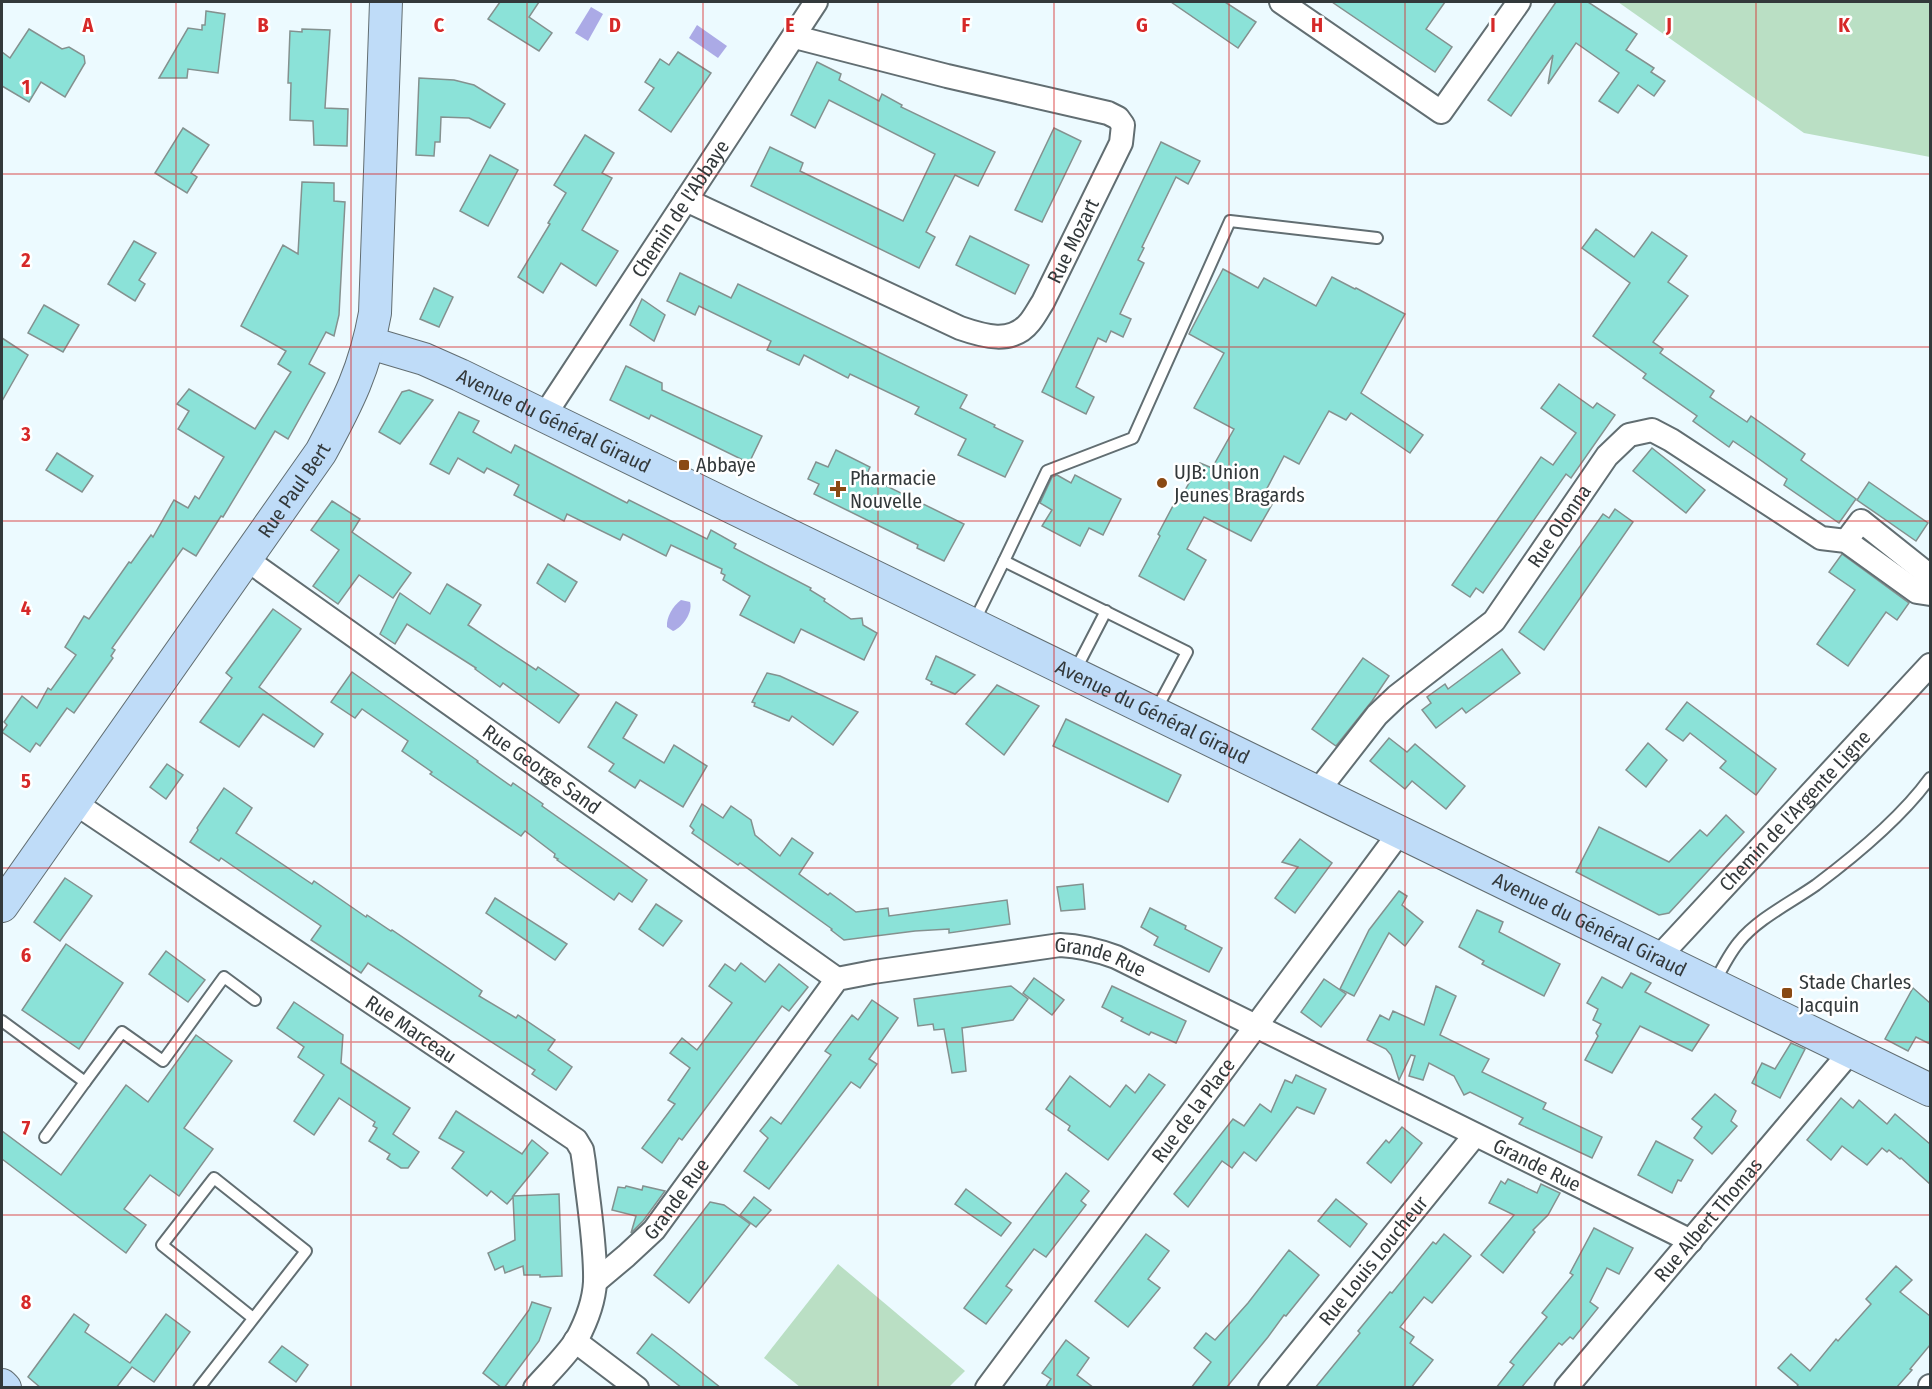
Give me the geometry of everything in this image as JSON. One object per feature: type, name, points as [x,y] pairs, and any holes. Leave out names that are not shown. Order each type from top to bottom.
[{"type":"main road","name":"Rue Paul Bert","points":[[2,906],[321,452],[350,399],[370,343],[375,313],[386,2]]},
{"type":"main road","name":"Avenue du Général Giraud","points":[[370,343],[424,359],[544,416],[1930,1090]]},
{"type":"street","name":"Chemin de l'Abbaye","points":[[544,416],[816,2]]},
{"type":"street","points":[[1281,2],[1441,112],[1519,2]]},
{"type":"street","name":"Rue Mozart","points":[[686,200],[981,336],[1000,337],[1016,334],[1029,323],[1043,302],[1121,143],[1123,125],[1118,118],[1108,113],[947,76],[795,37]]},
{"type":"street","name":"Rue Olonna","points":[[1317,792],[1377,715],[1397,696],[1494,621],[1607,456],[1629,435],[1652,430],[1671,440],[1821,538],[1846,541],[1917,592],[1930,594]]},
{"type":"street","points":[[1846,541],[1861,521],[1930,576]]},
{"type":"street","name":"Rue George Sand","points":[[246,559],[837,979]]},
{"type":"street","name":"Chemin de l'Argente Ligne","points":[[1658,958],[1928,673]]},
{"type":"street","name":"Rue Marceau","points":[[75,803],[576,1140],[582,1150],[584,1163],[595,1282],[586,1322],[575,1341]]},
{"type":"street","name":"Rue de la Place","points":[[987,1388],[1400,832]]},
{"type":"street","name":"Grande Rue","points":[[595,1282],[654,1230],[837,979],[1060,945],[1078,946],[1116,957],[1691,1241]]},
{"type":"street","name":"Rue Albert Thomas","points":[[1566,1388],[1851,1051]]},
{"type":"street","name":"Rue Louis Loucheur","points":[[1270,1388],[1475,1135]]},
{"type":"street","points":[[535,1388],[575,1341],[637,1388]]},
{"type":"lane","points":[[973,625],[1047,471],[1133,438],[1230,221],[1377,238]]},
{"type":"lane","points":[[1004,561],[1187,652],[1154,713]]},
{"type":"lane","points":[[1074,674],[1106,611]]},
{"type":"lane","points":[[1714,985],[1740,940],[1851,858],[1891,821],[1930,778]]},
{"type":"lane","points":[[45,1137],[122,1032],[163,1061],[224,977],[255,1000]]},
{"type":"lane","points":[[2,1021],[86,1082]]},
{"type":"lane","points":[[199,1388],[306,1251],[214,1178],[162,1245],[253,1318]]},
{"type":"green space","points":[[1618,2],[1930,2],[1930,157],[1804,133]]},
{"type":"green space","points":[[838,1264],[965,1371],[949,1387],[800,1387],[764,1358]]},
{"type":"water","points":[[591,7],[603,14],[588,41],[575,33]]},
{"type":"water","points":[[697,25],[727,46],[718,58],[689,38]]},
{"type":"water","points":[[681,600],[690,602],[689,615],[684,623],[673,631],[667,627],[668,619]]},
{"type":"building","points":[[500,2],[539,2],[529,17],[552,33],[539,51],[488,19]]},
{"type":"building","points":[[1171,2],[1225,2],[1256,22],[1238,48]]},
{"type":"building","points":[[1332,2],[1445,2],[1426,29],[1452,47],[1435,72]]},
{"type":"building","points":[[1556,2],[1588,2],[1637,34],[1626,50],[1654,68],[1651,72],[1665,81],[1654,96],[1638,85],[1618,113],[1599,101],[1619,73],[1576,43],[1548,84],[1553,55],[1511,116],[1488,100]]},
{"type":"building","points":[[206,11],[225,14],[218,73],[188,69],[187,78],[159,78],[188,28],[202,30],[202,25],[205,25]]},
{"type":"building","points":[[29,29],[62,49],[69,47],[84,56],[85,63],[65,97],[41,82],[29,102],[2,86],[2,52],[10,58]]},
{"type":"building","points":[[302,29],[330,30],[325,108],[348,109],[347,146],[314,145],[313,121],[290,120],[291,83],[288,83],[290,31],[302,32]]},
{"type":"building","points":[[678,52],[711,73],[671,132],[639,110],[654,88],[645,82],[660,59],[669,65]]},
{"type":"building","points":[[817,62],[841,74],[839,80],[879,101],[882,94],[902,105],[901,107],[995,152],[978,186],[955,175],[926,232],[935,237],[919,268],[751,186],[770,147],[803,163],[800,171],[903,221],[935,154],[829,100],[815,128],[791,115]]},
{"type":"building","points":[[419,78],[454,80],[474,85],[505,104],[490,128],[469,118],[441,117],[440,142],[435,142],[434,156],[416,155]]},
{"type":"building","points":[[183,128],[209,145],[191,173],[197,177],[187,193],[155,173]]},
{"type":"building","points":[[1054,128],[1081,141],[1042,222],[1015,210]]},
{"type":"building","points":[[585,135],[614,153],[602,173],[612,178],[582,230],[618,251],[596,286],[561,263],[543,293],[518,277],[566,193],[554,185]]},
{"type":"building","points":[[1161,142],[1200,161],[1188,184],[1176,177],[1142,247],[1144,248],[1138,260],[1144,263],[1120,314],[1131,319],[1123,337],[1111,331],[1106,342],[1098,338],[1076,387],[1094,397],[1086,414],[1042,392]]},
{"type":"building","points":[[490,155],[518,170],[488,226],[460,211]]},
{"type":"building","points":[[302,182],[334,183],[334,201],[345,202],[339,315],[334,336],[326,332],[309,364],[325,373],[288,439],[275,431],[223,517],[221,516],[196,556],[183,548],[112,648],[115,650],[111,656],[113,658],[74,713],[67,708],[40,746],[36,743],[30,752],[2,732],[7,725],[4,722],[22,696],[37,708],[48,688],[51,690],[76,655],[65,647],[84,616],[89,619],[129,562],[131,563],[151,535],[153,537],[174,500],[188,508],[195,496],[199,499],[224,457],[178,429],[189,411],[177,404],[189,389],[255,429],[291,372],[278,364],[286,351],[241,326],[283,245],[298,254]]},
{"type":"building","points":[[1596,229],[1634,257],[1652,232],[1687,256],[1668,282],[1688,296],[1653,342],[1663,349],[1660,353],[1714,391],[1710,397],[1747,422],[1751,416],[1805,454],[1801,460],[1856,499],[1839,523],[1784,485],[1787,479],[1752,454],[1733,441],[1729,447],[1693,421],[1697,416],[1643,378],[1646,374],[1593,336],[1630,283],[1582,248]]},
{"type":"building","points":[[970,236],[1029,265],[1015,294],[956,265]]},
{"type":"building","points":[[134,241],[156,253],[139,280],[145,284],[135,301],[108,284]]},
{"type":"building","points":[[1223,269],[1258,288],[1264,278],[1316,306],[1332,277],[1405,314],[1361,393],[1423,435],[1410,453],[1351,413],[1346,420],[1329,411],[1299,464],[1284,456],[1263,496],[1274,501],[1251,541],[1204,517],[1187,549],[1206,560],[1184,600],[1139,576],[1175,502],[1178,503],[1200,463],[1212,468],[1234,429],[1194,408],[1224,353],[1189,334]]},
{"type":"building","points":[[680,273],[731,298],[738,284],[967,395],[960,408],[1023,441],[1005,477],[958,455],[966,439],[915,414],[919,407],[850,374],[848,378],[804,355],[799,365],[767,350],[771,341],[699,306],[695,315],[667,301]]},
{"type":"building","points":[[434,288],[453,297],[439,327],[420,319]]},
{"type":"building","points":[[642,299],[665,315],[654,341],[630,325]]},
{"type":"building","points":[[44,305],[79,325],[63,352],[28,333]]},
{"type":"building","points":[[2,338],[28,355],[2,401]]},
{"type":"building","points":[[626,366],[662,383],[662,390],[762,436],[749,463],[651,415],[649,419],[610,400]]},
{"type":"building","points":[[1559,384],[1593,408],[1597,403],[1615,415],[1571,478],[1566,474],[1483,593],[1476,588],[1470,597],[1452,585],[1541,457],[1553,465],[1576,433],[1541,408]]},
{"type":"building","points":[[409,390],[433,400],[400,444],[379,432],[402,392]]},
{"type":"building","points":[[459,412],[479,421],[473,432],[511,453],[515,445],[627,503],[629,500],[707,539],[711,530],[736,544],[734,548],[811,588],[810,590],[825,599],[824,601],[851,619],[862,618],[863,625],[877,633],[864,660],[801,629],[794,643],[740,615],[750,596],[723,580],[725,575],[721,573],[722,569],[671,545],[666,556],[623,534],[620,540],[567,514],[564,521],[514,495],[519,485],[487,468],[484,473],[458,458],[449,474],[430,464]]},
{"type":"building","points":[[1652,448],[1705,490],[1686,513],[1633,471]]},
{"type":"building","points":[[836,450],[870,467],[866,476],[964,524],[944,561],[917,548],[918,545],[814,494],[819,484],[808,479],[816,462],[828,467]]},
{"type":"building","points":[[57,453],[93,476],[82,492],[46,470]]},
{"type":"building","points":[[1057,475],[1071,483],[1075,475],[1121,499],[1103,535],[1089,528],[1080,546],[1042,526],[1052,510],[1040,503],[1052,477]]},
{"type":"building","points":[[1869,482],[1928,523],[1916,541],[1857,500]]},
{"type":"building","points":[[332,501],[360,519],[352,532],[411,573],[393,598],[359,575],[338,604],[313,586],[339,550],[311,530]]},
{"type":"building","points":[[1615,509],[1633,522],[1544,650],[1519,632],[1603,514],[1609,518]]},
{"type":"building","points":[[1842,554],[1909,603],[1897,620],[1886,612],[1848,666],[1817,644],[1855,590],[1829,572]]},
{"type":"building","points":[[548,564],[577,582],[565,602],[537,583]]},
{"type":"building","points":[[447,584],[481,605],[468,625],[536,670],[538,667],[579,695],[559,723],[503,683],[500,687],[476,668],[407,624],[395,644],[380,634],[400,593],[430,614]]},
{"type":"building","points":[[273,609],[301,629],[259,687],[323,734],[314,747],[263,714],[239,747],[200,722],[232,678],[226,673]]},
{"type":"building","points":[[1502,649],[1520,673],[1466,713],[1462,708],[1436,728],[1422,710],[1431,703],[1427,697],[1445,684],[1448,689]]},
{"type":"building","points":[[936,656],[975,675],[955,694],[931,684],[932,682],[926,679]]},
{"type":"building","points":[[1363,658],[1389,676],[1336,746],[1312,729]]},
{"type":"building","points":[[352,672],[511,786],[513,783],[543,804],[542,806],[647,880],[632,902],[619,893],[614,900],[557,860],[554,857],[555,854],[525,831],[521,836],[430,774],[432,772],[402,751],[408,741],[362,709],[355,718],[331,702]]},
{"type":"building","points":[[767,673],[780,676],[858,712],[833,745],[792,716],[789,721],[754,706],[755,703],[752,702]]},
{"type":"building","points":[[997,685],[1039,706],[1004,755],[966,724]]},
{"type":"building","points":[[616,702],[637,715],[623,738],[664,763],[674,745],[707,766],[683,807],[640,780],[635,788],[609,771],[614,764],[588,747]]},
{"type":"building","points":[[1687,702],[1776,769],[1756,795],[1720,768],[1726,761],[1690,733],[1683,741],[1666,729]]},
{"type":"building","points":[[1066,719],[1181,775],[1168,802],[1053,746]]},
{"type":"building","points":[[1389,738],[1407,752],[1415,744],[1465,786],[1446,809],[1412,781],[1405,789],[1370,761]]},
{"type":"building","points":[[1648,743],[1667,760],[1646,787],[1626,770]]},
{"type":"building","points":[[167,764],[183,775],[166,799],[150,787]]},
{"type":"building","points":[[224,788],[252,808],[236,833],[312,884],[314,881],[366,917],[367,915],[392,930],[482,991],[479,996],[516,1018],[518,1015],[555,1040],[548,1050],[572,1067],[556,1090],[532,1074],[535,1070],[368,963],[361,973],[311,940],[321,926],[221,858],[219,861],[190,842]]},
{"type":"building","points":[[702,804],[723,818],[731,806],[751,820],[755,835],[780,856],[792,838],[813,853],[799,874],[856,912],[888,908],[889,916],[1007,900],[1010,924],[949,933],[949,929],[915,931],[844,940],[740,863],[738,865],[692,833],[694,830],[690,826]]},
{"type":"building","points":[[1726,815],[1744,832],[1669,913],[1659,915],[1576,872],[1599,827],[1669,862],[1700,830],[1707,836]]},
{"type":"building","points":[[1300,839],[1332,863],[1295,913],[1275,898],[1298,867],[1282,862]]},
{"type":"building","points":[[65,878],[92,896],[60,941],[34,922]]},
{"type":"building","points":[[1083,884],[1085,909],[1061,911],[1057,887]]},
{"type":"building","points":[[1399,891],[1407,896],[1402,905],[1423,922],[1405,946],[1389,933],[1354,996],[1340,989],[1369,930]]},
{"type":"building","points":[[495,898],[567,944],[555,960],[486,913]]},
{"type":"building","points":[[656,904],[682,921],[663,946],[639,929]]},
{"type":"building","points":[[1150,908],[1222,948],[1209,972],[1154,945],[1158,937],[1141,927]]},
{"type":"building","points":[[1477,910],[1503,922],[1499,932],[1560,964],[1544,996],[1482,964],[1484,961],[1459,947]]},
{"type":"building","points":[[66,944],[123,983],[79,1049],[22,1010]]},
{"type":"building","points":[[166,951],[205,980],[188,1002],[149,974]]},
{"type":"building","points":[[741,963],[765,982],[779,964],[808,987],[789,1011],[782,1006],[682,1140],[679,1138],[662,1163],[642,1148],[675,1104],[668,1100],[690,1068],[670,1053],[682,1038],[697,1050],[732,1003],[709,986],[725,964],[735,971]]},
{"type":"building","points":[[1631,973],[1651,983],[1645,992],[1709,1025],[1692,1051],[1640,1026],[1612,1073],[1585,1060],[1598,1036],[1596,1033],[1601,1024],[1593,1020],[1598,1009],[1587,1003],[1602,977],[1622,988]]},
{"type":"building","points":[[1034,978],[1064,1000],[1052,1015],[1023,993]]},
{"type":"building","points":[[1324,979],[1346,994],[1321,1027],[1301,1012]]},
{"type":"building","points":[[1011,986],[1028,999],[1013,1020],[962,1028],[966,1071],[952,1073],[944,1029],[934,1030],[933,1024],[918,1026],[914,999]]},
{"type":"building","points":[[1112,986],[1186,1021],[1176,1043],[1151,1032],[1149,1035],[1121,1021],[1123,1018],[1102,1007]]},
{"type":"building","points":[[1436,986],[1456,996],[1440,1035],[1489,1059],[1482,1072],[1546,1103],[1543,1109],[1602,1137],[1592,1158],[1519,1124],[1523,1118],[1470,1092],[1464,1095],[1454,1076],[1429,1063],[1423,1080],[1409,1076],[1415,1056],[1411,1055],[1399,1080],[1391,1055],[1386,1049],[1367,1040],[1380,1015],[1389,1020],[1393,1011],[1424,1025]]},
{"type":"building","points":[[1913,988],[1930,1003],[1930,1044],[1916,1037],[1908,1051],[1885,1039]]},
{"type":"building","points":[[872,1000],[898,1018],[869,1059],[877,1064],[860,1088],[851,1082],[769,1189],[744,1171],[768,1138],[760,1131],[771,1117],[781,1124],[831,1055],[825,1051],[852,1015],[858,1020]]},
{"type":"building","points":[[294,1002],[343,1035],[341,1063],[410,1108],[393,1134],[419,1152],[408,1168],[401,1168],[387,1159],[390,1154],[369,1141],[377,1128],[373,1126],[375,1122],[339,1098],[314,1135],[294,1121],[324,1075],[298,1057],[304,1047],[277,1028]]},
{"type":"building","points":[[196,1035],[232,1061],[184,1128],[213,1149],[179,1196],[150,1175],[124,1209],[146,1225],[126,1253],[2,1159],[2,1131],[61,1175],[126,1085],[148,1102]]},
{"type":"building","points":[[1791,1043],[1805,1049],[1780,1098],[1752,1083],[1762,1063],[1775,1069]]},
{"type":"building","points":[[1149,1074],[1165,1085],[1108,1160],[1068,1130],[1070,1126],[1046,1109],[1070,1076],[1110,1107],[1126,1085],[1135,1093]]},
{"type":"building","points":[[1296,1075],[1326,1089],[1314,1114],[1297,1107],[1256,1161],[1244,1152],[1232,1168],[1222,1161],[1188,1207],[1174,1194],[1233,1119],[1244,1126],[1260,1104],[1271,1112],[1285,1080],[1292,1083]]},
{"type":"building","points":[[1715,1094],[1736,1111],[1731,1121],[1737,1126],[1712,1154],[1694,1138],[1702,1127],[1692,1119]]},
{"type":"building","points":[[1841,1098],[1853,1108],[1859,1100],[1887,1124],[1895,1114],[1930,1144],[1930,1184],[1889,1150],[1887,1152],[1882,1148],[1867,1165],[1842,1146],[1831,1160],[1807,1140]]},
{"type":"building","points":[[456,1111],[522,1154],[532,1140],[548,1153],[513,1196],[559,1194],[562,1276],[524,1275],[523,1266],[505,1273],[503,1266],[495,1270],[488,1253],[515,1240],[513,1197],[507,1204],[491,1191],[487,1196],[452,1168],[464,1152],[439,1138]]},
{"type":"building","points":[[1402,1127],[1422,1143],[1391,1183],[1367,1163],[1386,1140],[1389,1143]]},
{"type":"building","points":[[1656,1141],[1693,1160],[1681,1181],[1678,1180],[1672,1193],[1638,1175]]},
{"type":"building","points":[[1066,1173],[1089,1191],[1081,1201],[1086,1205],[1046,1257],[1034,1249],[1006,1286],[1012,1290],[986,1324],[964,1308]]},
{"type":"building","points":[[1508,1179],[1537,1193],[1541,1184],[1560,1193],[1548,1215],[1533,1230],[1535,1232],[1503,1273],[1481,1255],[1514,1215],[1489,1203],[1501,1181],[1505,1184]]},
{"type":"building","points":[[626,1186],[642,1190],[643,1186],[665,1191],[631,1233],[636,1216],[612,1210],[618,1187],[625,1188]]},
{"type":"building","points":[[966,1189],[1011,1223],[1001,1236],[955,1204]]},
{"type":"building","points":[[754,1197],[771,1210],[756,1227],[740,1215]]},
{"type":"building","points":[[1336,1199],[1367,1224],[1350,1247],[1318,1221]]},
{"type":"building","points":[[710,1202],[724,1205],[750,1224],[689,1303],[654,1275]]},
{"type":"building","points":[[1594,1228],[1633,1248],[1619,1274],[1607,1268],[1590,1302],[1598,1308],[1573,1339],[1570,1337],[1562,1345],[1559,1343],[1521,1388],[1496,1388],[1514,1365],[1510,1362],[1547,1317],[1542,1313],[1573,1275],[1570,1273]]},
{"type":"building","points":[[1146,1234],[1169,1251],[1148,1279],[1160,1288],[1128,1327],[1095,1301]]},
{"type":"building","points":[[1444,1234],[1471,1256],[1432,1303],[1424,1297],[1400,1327],[1414,1337],[1410,1343],[1433,1360],[1411,1388],[1315,1388],[1390,1292],[1392,1293],[1433,1242],[1436,1244]]},
{"type":"building","points":[[1289,1250],[1319,1275],[1226,1388],[1191,1388],[1211,1362],[1194,1348],[1206,1333],[1215,1340],[1248,1303]]},
{"type":"building","points":[[1896,1266],[1912,1280],[1900,1292],[1930,1316],[1930,1345],[1910,1369],[1912,1370],[1896,1388],[1796,1388],[1798,1385],[1778,1368],[1791,1354],[1810,1371],[1836,1339],[1838,1341],[1871,1304],[1866,1299]]},
{"type":"building","points":[[532,1302],[551,1308],[539,1341],[502,1388],[483,1373],[529,1310]]},
{"type":"building","points":[[74,1314],[89,1325],[85,1332],[130,1363],[166,1314],[190,1332],[154,1382],[132,1367],[116,1388],[41,1388],[28,1377]]},
{"type":"building","points":[[652,1334],[721,1388],[682,1388],[637,1353]]},
{"type":"building","points":[[1066,1340],[1089,1358],[1077,1375],[1094,1388],[1045,1388],[1051,1379],[1042,1373]]},
{"type":"building","points":[[282,1346],[308,1365],[296,1382],[269,1362]]},
{"type":"place","name":"Abbaye","points":[[684,465]]},
{"type":"place","name":"UJB: Union Jeunes Bragards","points":[[1162,483]]},
{"type":"place","name":"Pharmacie Nouvelle","points":[[838,489]]},
{"type":"place","name":"Stade Charles Jacquin","points":[[1787,993]]}]
